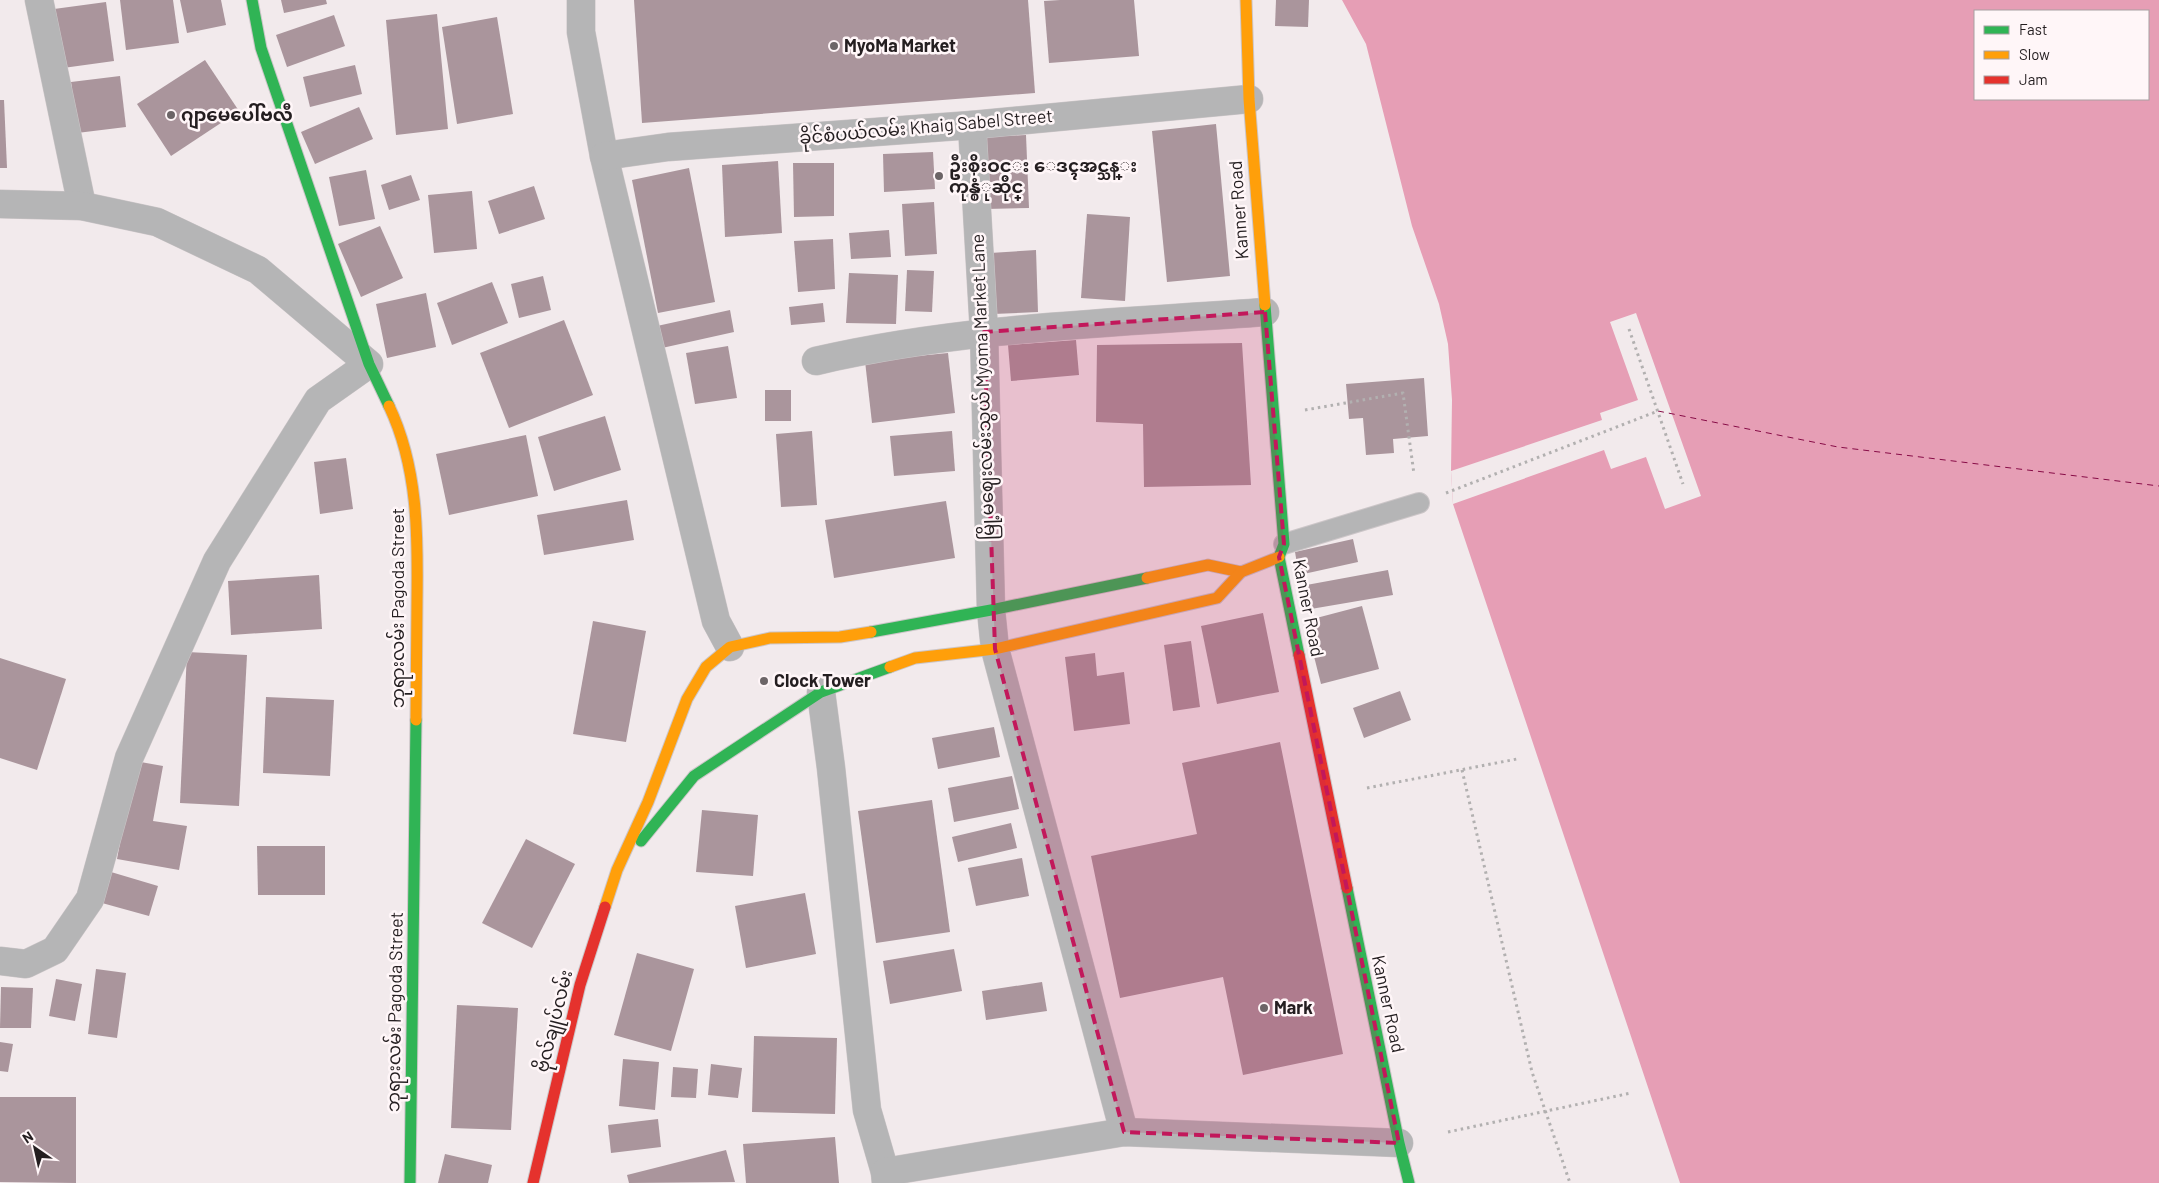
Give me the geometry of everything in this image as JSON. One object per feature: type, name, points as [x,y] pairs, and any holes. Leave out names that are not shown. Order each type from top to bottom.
[{"type":"main road","name":"ဘုရားလမ်း Pagoda Street","points":[[252,0],[261,48],[369,364],[400,429],[412,483],[418,536],[410,1183]]},
{"type":"main road","name":"Kanner Road","points":[[1246,0],[1249,99],[1273,415],[1281,551],[1399,1143],[1409,1183]]},
{"type":"main road","points":[[617,870],[694,776],[821,692],[914,658],[995,649],[1217,598],[1241,572],[1281,551]]},
{"type":"main road","points":[[617,870],[648,802],[687,699],[706,667],[730,647],[770,638],[840,637],[991,610],[1208,565],[1241,572]]},
{"type":"main road","name":"ဗိုလ်ချုပ်လမ်း","points":[[533,1183],[580,985],[617,870]]},
{"type":"street","points":[[39,0],[82,206]]},
{"type":"street","points":[[581,0],[582,32],[604,156],[716,621],[730,647]]},
{"type":"street","name":"ခိုင်စံပယ်လမ်း Khaig Sabel Street","points":[[604,156],[668,148],[972,125],[1249,99]]},
{"type":"street","name":"မြို့မဈေးလမ်းသွယ် Myoma Market Lane","points":[[972,125],[984,332],[991,610],[995,649],[1124,1132]]},
{"type":"street","points":[[0,204],[82,206],[157,222],[258,270],[369,364],[318,400],[217,561],[129,758],[90,899],[55,950],[26,964],[0,961]]},
{"type":"street","points":[[816,361],[872,348],[984,332],[1265,312]]},
{"type":"street","points":[[821,692],[832,778],[867,1110],[885,1178],[1124,1132],[1399,1143]]},
{"type":"lane","points":[[1281,551],[1419,504]]},
{"type":"path","points":[[1629,329],[1683,484]]},
{"type":"path","points":[[1273,415],[1404,393],[1408,438],[1419,504],[1658,411]]},
{"type":"path","points":[[1367,788],[1517,758]]},
{"type":"path","points":[[1462,770],[1532,1072],[1570,1183]]},
{"type":"path","points":[[1448,1132],[1631,1093]]},
{"type":"highlighted area","points":[[1265,312],[1284,544],[1279,557],[1399,1143],[1124,1132],[995,649],[984,332]]},
{"type":"shaded area","points":[[1342,0],[2159,0],[2159,1183],[1680,1183],[1453,504],[1451,471],[1452,400],[1448,344],[1439,304],[1412,226],[1366,44]]},
{"type":"pier","points":[[1636,313],[1701,496],[1665,509],[1646,457],[1611,469],[1604,450],[1453,504],[1451,471],[1602,420],[1600,413],[1638,400],[1610,322]]},
{"type":"building","points":[[120,0],[173,0],[179,43],[126,50]]},
{"type":"building","points":[[180,0],[221,0],[226,25],[187,33]]},
{"type":"building","points":[[281,0],[326,0],[327,4],[284,13]]},
{"type":"building","name":"MyoMa Market","points":[[634,0],[1028,0],[1035,93],[642,123]]},
{"type":"building","points":[[1134,0],[1139,56],[1049,63],[1044,1]]},
{"type":"building","points":[[1276,0],[1309,0],[1308,27],[1275,26]]},
{"type":"building","points":[[106,2],[114,61],[63,68],[54,9]]},
{"type":"building","points":[[437,14],[448,129],[396,135],[386,20]]},
{"type":"building","points":[[334,15],[345,46],[287,67],[276,35]]},
{"type":"building","points":[[497,17],[513,114],[457,124],[442,27]]},
{"type":"building","points":[[205,60],[239,111],[171,156],[137,104]]},
{"type":"building","points":[[355,65],[362,94],[310,107],[303,77]]},
{"type":"building","points":[[120,76],[126,127],[77,133],[71,82]]},
{"type":"building","points":[[0,100],[4,100],[7,168],[0,168]]},
{"type":"building","points":[[359,107],[373,139],[315,164],[301,132]]},
{"type":"building","points":[[1216,124],[1230,276],[1167,282],[1152,131]]},
{"type":"building","points":[[1026,135],[1029,208],[986,209],[983,137]]},
{"type":"building","points":[[933,152],[935,189],[884,192],[883,154]]},
{"type":"building","points":[[778,161],[782,233],[725,237],[722,165]]},
{"type":"building","points":[[793,163],[834,163],[834,216],[794,217]]},
{"type":"building","points":[[689,168],[715,302],[658,313],[632,180]]},
{"type":"building","points":[[366,170],[375,219],[339,226],[329,177]]},
{"type":"building","points":[[411,175],[420,200],[389,210],[381,185]]},
{"type":"building","points":[[534,186],[545,219],[499,234],[488,201]]},
{"type":"building","points":[[472,191],[477,249],[434,253],[428,195]]},
{"type":"building","points":[[934,202],[937,254],[905,256],[902,204]]},
{"type":"building","points":[[1087,214],[1130,217],[1125,301],[1081,298]]},
{"type":"building","points":[[380,226],[403,278],[361,297],[338,244]]},
{"type":"building","points":[[889,230],[891,257],[851,259],[849,233]]},
{"type":"building","points":[[833,239],[835,289],[798,292],[794,241]]},
{"type":"building","points":[[1036,250],[1038,312],[993,314],[990,253]]},
{"type":"building","points":[[907,270],[934,271],[932,312],[905,311]]},
{"type":"building","points":[[849,273],[898,275],[896,324],[846,323]]},
{"type":"building","points":[[543,276],[551,310],[519,318],[511,284]]},
{"type":"building","points":[[492,282],[508,323],[452,345],[437,303]]},
{"type":"building","points":[[426,293],[436,347],[387,358],[376,304]]},
{"type":"building","points":[[823,303],[825,322],[791,325],[789,307]]},
{"type":"building","points":[[730,310],[734,332],[662,348],[657,326]]},
{"type":"building","points":[[564,320],[593,395],[509,428],[480,353]]},
{"type":"building","points":[[1076,340],[1079,375],[1011,381],[1008,345]]},
{"type":"building","points":[[1242,343],[1251,485],[1144,487],[1143,424],[1096,422],[1097,345]]},
{"type":"building","points":[[728,346],[737,398],[695,404],[686,353]]},
{"type":"building","points":[[948,353],[955,413],[872,423],[865,361]]},
{"type":"building","points":[[1424,378],[1428,436],[1393,439],[1394,453],[1366,455],[1363,418],[1349,419],[1346,384]]},
{"type":"building","points":[[765,390],[791,390],[791,421],[765,421]]},
{"type":"building","points":[[605,416],[621,470],[554,491],[538,437]]},
{"type":"building","points":[[812,431],[817,505],[781,507],[776,434]]},
{"type":"building","points":[[952,431],[955,471],[894,476],[890,436]]},
{"type":"building","points":[[526,435],[538,496],[449,515],[436,454]]},
{"type":"building","points":[[346,458],[353,509],[320,514],[314,462]]},
{"type":"building","points":[[627,500],[634,540],[544,555],[537,515]]},
{"type":"building","points":[[946,501],[955,558],[834,578],[825,520]]},
{"type":"building","points":[[1353,539],[1358,562],[1299,575],[1295,552]]},
{"type":"building","points":[[1388,570],[1393,595],[1305,610],[1301,586]]},
{"type":"building","points":[[319,575],[322,629],[231,635],[228,581]]},
{"type":"building","points":[[1362,606],[1379,669],[1321,684],[1305,621]]},
{"type":"building","points":[[1263,613],[1279,692],[1217,704],[1201,626]]},
{"type":"building","points":[[593,621],[646,631],[626,742],[573,734]]},
{"type":"building","points":[[1191,641],[1200,707],[1173,711],[1164,645]]},
{"type":"building","points":[[187,652],[247,655],[239,806],[180,803]]},
{"type":"building","points":[[1095,653],[1097,676],[1124,672],[1130,724],[1074,731],[1065,657]]},
{"type":"building","points":[[0,658],[66,679],[37,770],[0,758]]},
{"type":"building","points":[[1400,691],[1411,720],[1364,738],[1353,708]]},
{"type":"building","points":[[266,697],[334,700],[330,776],[263,773]]},
{"type":"building","points":[[994,727],[1000,757],[938,769],[932,738]]},
{"type":"building","points":[[1280,742],[1343,1054],[1243,1075],[1223,977],[1120,998],[1091,856],[1197,834],[1182,763]]},
{"type":"building","points":[[135,761],[163,766],[153,821],[187,826],[179,870],[117,859]]},
{"type":"building","points":[[1012,776],[1019,809],[954,822],[948,788]]},
{"type":"building","points":[[932,800],[950,932],[876,943],[858,811]]},
{"type":"building","points":[[702,810],[758,815],[753,876],[696,872]]},
{"type":"building","points":[[1011,823],[1017,848],[958,862],[952,837]]},
{"type":"building","points":[[526,839],[575,864],[532,948],[482,923]]},
{"type":"building","points":[[257,846],[325,846],[325,895],[258,895]]},
{"type":"building","points":[[1022,858],[1029,896],[976,906],[968,868]]},
{"type":"building","points":[[111,872],[158,886],[149,916],[102,903]]},
{"type":"building","points":[[805,893],[816,954],[746,968],[735,906]]},
{"type":"building","points":[[954,949],[962,991],[890,1004],[883,961]]},
{"type":"building","points":[[637,953],[694,969],[671,1051],[614,1035]]},
{"type":"building","points":[[96,969],[126,973],[117,1038],[88,1034]]},
{"type":"building","points":[[56,979],[82,984],[75,1021],[49,1016]]},
{"type":"building","points":[[1042,982],[1047,1011],[986,1020],[982,991]]},
{"type":"building","points":[[1,987],[33,988],[31,1028],[0,1028]]},
{"type":"building","points":[[457,1005],[518,1008],[511,1130],[451,1128]]},
{"type":"building","points":[[754,1036],[837,1038],[835,1114],[752,1112]]},
{"type":"building","points":[[0,1042],[13,1044],[8,1072],[0,1071]]},
{"type":"building","points":[[623,1059],[659,1062],[655,1110],[619,1106]]},
{"type":"building","points":[[711,1064],[742,1068],[738,1098],[708,1095]]},
{"type":"building","points":[[673,1067],[698,1069],[696,1098],[671,1097]]},
{"type":"building","points":[[0,1097],[76,1097],[76,1183],[0,1182]]},
{"type":"building","points":[[658,1119],[661,1147],[611,1153],[608,1125]]},
{"type":"building","points":[[835,1137],[839,1183],[746,1183],[743,1144]]},
{"type":"building","points":[[726,1150],[735,1182],[629,1183],[627,1175]]},
{"type":"building","points":[[445,1154],[492,1165],[488,1183],[438,1183]]},
{"type":"ferry route","points":[[1658,411],[1838,447],[2159,486]]},
{"type":"traffic: fast","points":[[252,0],[261,48],[369,364],[389,406]]},
{"type":"traffic: fast","points":[[1265,305],[1284,544],[1279,557],[1299,655]]},
{"type":"traffic: fast","points":[[871,632],[1147,578]]},
{"type":"traffic: fast","points":[[641,841],[694,776],[821,692],[890,667]]},
{"type":"traffic: fast","points":[[410,1183],[416,720]]},
{"type":"traffic: fast","points":[[1347,888],[1399,1143],[1409,1183]]},
{"type":"traffic: slow","points":[[1246,0],[1249,99],[1265,305]]},
{"type":"traffic: slow","points":[[389,406],[399,429],[406,453],[414,501],[417,551],[416,720]]},
{"type":"traffic: slow","points":[[890,667],[915,658],[995,649],[1217,598],[1241,572],[1279,557]]},
{"type":"traffic: slow","points":[[1147,578],[1208,565],[1241,572]]},
{"type":"traffic: slow","points":[[605,907],[617,870],[648,802],[687,699],[706,667],[730,647],[770,638],[840,637],[871,632]]},
{"type":"traffic: jam","points":[[1299,655],[1347,888]]},
{"type":"traffic: jam","points":[[533,1183],[580,985],[605,907]]},
{"type":"place","name":"MyoMa Market","points":[[834,46]]},
{"type":"place","name":"ဂျာမေပေါ်ဗလီ","points":[[171,115]]},
{"type":"place","name":"ဦးစိုးဝင္း ေဒၚအင္သန္း ကုန္စံုဆိုင္","points":[[939,176]]},
{"type":"place","name":"Clock Tower","points":[[764,681]]},
{"type":"place","name":"Mark","points":[[1264,1008]]}]
